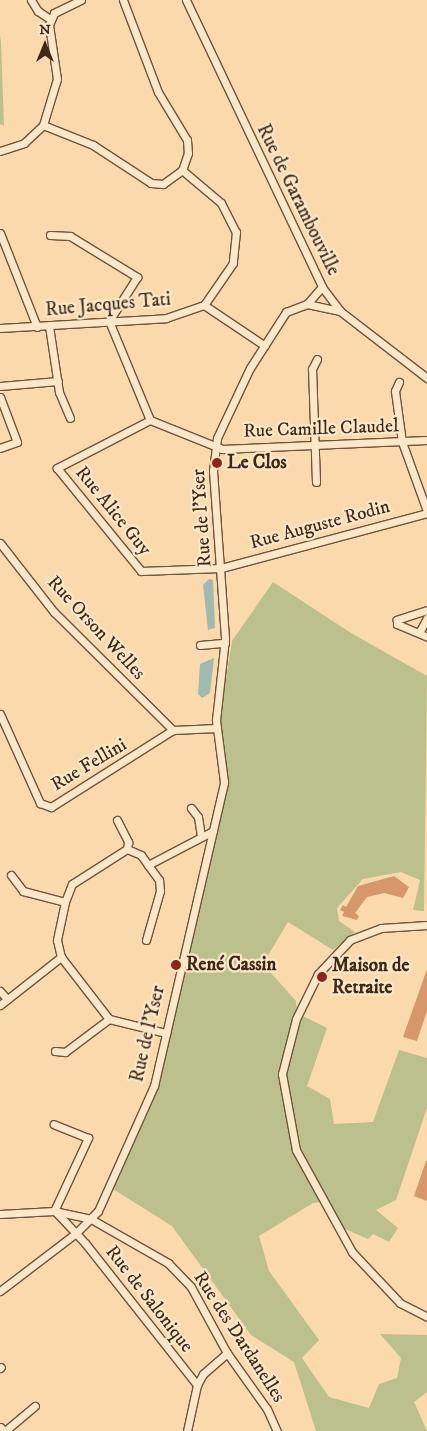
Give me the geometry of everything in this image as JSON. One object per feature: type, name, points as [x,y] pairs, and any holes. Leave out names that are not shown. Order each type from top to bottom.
[{"type":"street","points":[[31,0],[38,11],[50,19]]},
{"type":"street","points":[[0,151],[24,143],[43,125],[57,79],[50,19],[60,8],[81,0]]},
{"type":"street","points":[[43,125],[93,145],[151,183],[162,184],[182,170],[188,153],[187,140],[158,92],[123,0]]},
{"type":"street","name":"Rue de Garambouville","points":[[186,0],[322,287],[340,311],[427,378]]},
{"type":"street","points":[[182,170],[221,203],[236,232],[232,264],[204,305],[264,346]]},
{"type":"street","points":[[0,233],[37,327]]},
{"type":"street","points":[[50,235],[70,236],[137,278],[109,321],[150,420],[216,448]]},
{"type":"street","name":"Rue de l'Yser","points":[[0,1292],[91,1220],[110,1190],[144,1113],[166,1033],[224,782],[217,728],[224,643],[214,472],[216,448],[229,408],[264,346],[286,312],[307,304],[322,287]]},
{"type":"street","points":[[307,304],[340,311]]},
{"type":"street","name":"Rue Jacques Tati","points":[[0,328],[166,318],[204,305]]},
{"type":"street","points":[[49,326],[58,382],[70,418]]},
{"type":"street","points":[[316,482],[312,369],[317,359]]},
{"type":"street","points":[[0,386],[58,382]]},
{"type":"street","points":[[399,382],[395,391],[402,442],[427,512]]},
{"type":"street","points":[[0,397],[17,442],[0,448]]},
{"type":"street","name":"Rue Alice Guy","points":[[150,420],[57,468],[141,571],[221,568]]},
{"type":"street","name":"Rue Camille Claudel","points":[[216,448],[314,447],[427,440]]},
{"type":"street","name":"Rue Auguste Rodin","points":[[221,568],[427,512]]},
{"type":"street","name":"Rue Orson Welles","points":[[0,543],[54,612],[173,730]]},
{"type":"street","points":[[427,610],[397,620],[397,624],[427,637]]},
{"type":"street","points":[[419,633],[427,618]]},
{"type":"street","points":[[200,645],[224,643]]},
{"type":"street","name":"Rue Fellini","points":[[0,714],[40,803],[52,807],[173,730],[217,728]]},
{"type":"street","points":[[191,808],[198,817],[201,837]]},
{"type":"street","points":[[117,820],[128,842],[128,849]]},
{"type":"street","points":[[148,865],[213,831]]},
{"type":"street","points":[[128,849],[141,855],[159,880],[160,891],[146,940]]},
{"type":"street","points":[[128,849],[72,884],[65,902],[57,940],[61,957],[108,1020],[166,1033]]},
{"type":"street","points":[[11,875],[23,891],[65,902]]},
{"type":"street","points":[[427,925],[381,928],[350,940],[318,974],[296,1018],[282,1074],[296,1150],[352,1252],[400,1303],[427,1317]]},
{"type":"street","points":[[0,1004],[61,957]]},
{"type":"street","points":[[0,991],[7,999]]},
{"type":"street","points":[[55,1051],[65,1052],[108,1020]]},
{"type":"street","points":[[54,1124],[88,1138],[54,1211]]},
{"type":"street","name":"Rue des Dardanelles","points":[[0,1214],[54,1211],[91,1220],[168,1263],[191,1287],[227,1353],[267,1409],[277,1431]]},
{"type":"street","name":"Rue de Salonique","points":[[54,1211],[76,1233],[197,1385]]},
{"type":"street","points":[[187,1431],[197,1385],[202,1374],[227,1353]]},
{"type":"street","points":[[0,1428],[4,1431],[35,1406]]},
{"type":"green space","points":[[0,35],[1,42],[4,126],[0,124]]},
{"type":"green space","points":[[273,582],[351,633],[427,676],[424,911],[413,910],[420,880],[401,872],[363,879],[337,908],[339,921],[355,932],[333,950],[288,922],[263,964],[296,1001],[297,1013],[327,1028],[307,1086],[330,1099],[334,1124],[373,1122],[399,1050],[427,1058],[427,1108],[396,1200],[376,1210],[398,1228],[389,1242],[373,1234],[368,1239],[343,1228],[330,1201],[313,1203],[259,1236],[269,1271],[319,1340],[302,1358],[329,1397],[369,1408],[379,1384],[397,1378],[401,1358],[380,1334],[427,1335],[427,1392],[414,1402],[427,1431],[316,1431],[294,1362],[251,1335],[172,1226],[113,1189],[157,1083],[228,778],[219,721],[232,641]]},
{"type":"shaded area","points":[[209,579],[213,580],[215,628],[208,630],[203,585]]},
{"type":"shaded area","points":[[214,658],[210,693],[202,698],[198,694],[200,664]]},
{"type":"building","points":[[394,876],[409,887],[403,898],[384,893],[367,897],[355,913],[359,916],[357,920],[342,916],[344,912],[340,910],[343,905],[346,907],[358,886]]},
{"type":"building","points":[[427,969],[427,1011],[417,1041],[403,1037]]},
{"type":"building","points":[[427,1161],[427,1201],[414,1196]]},
{"type":"place","name":"Le Clos","points":[[217,463]]},
{"type":"place","name":"René Cassin","points":[[176,965]]},
{"type":"place","name":"Maison de Retraite","points":[[322,977]]}]
